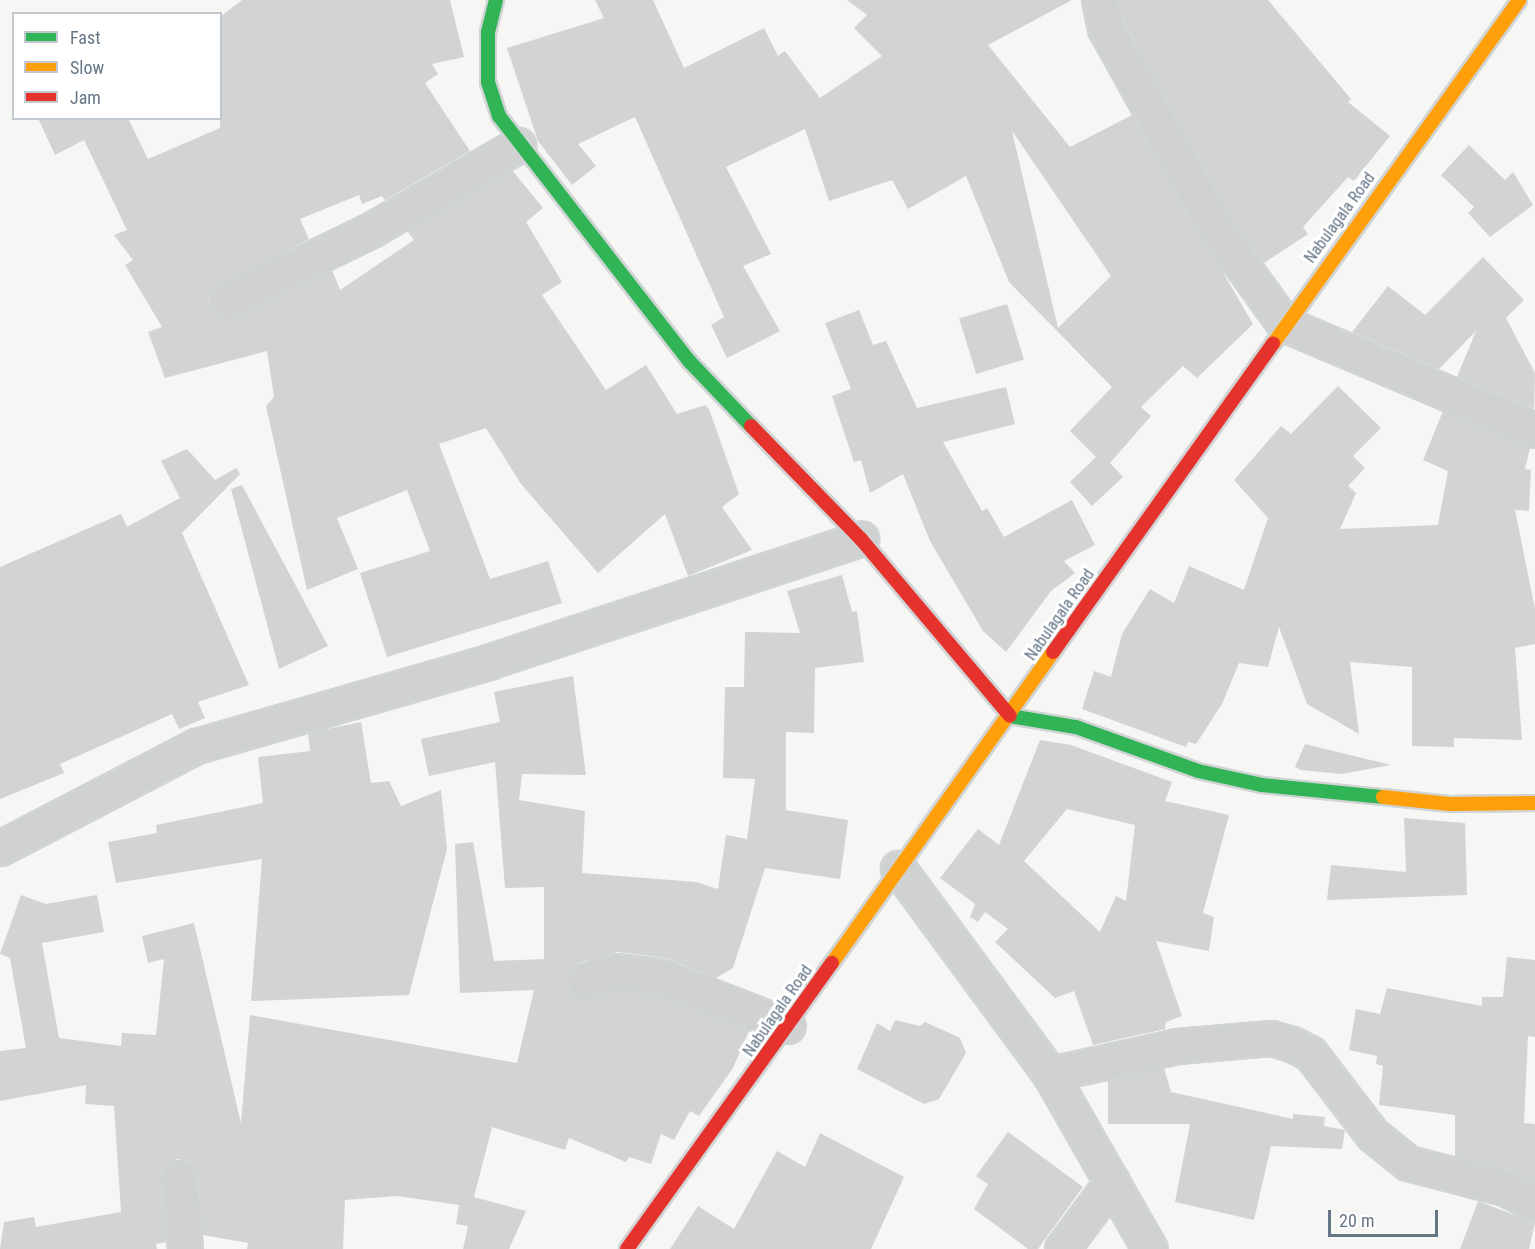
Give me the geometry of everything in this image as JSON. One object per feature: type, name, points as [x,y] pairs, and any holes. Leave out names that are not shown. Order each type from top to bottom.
[{"type":"street","points":[[496,0],[488,82],[499,116],[518,145],[690,362],[861,539],[1009,716],[1065,724],[1198,771],[1262,785],[1450,804],[1535,802]]},
{"type":"street","points":[[1099,0],[1105,28],[1218,232],[1284,324],[1535,430]]},
{"type":"street","name":"Nabulagala Road","points":[[627,1249],[1009,716],[1284,324],[1519,0]]},
{"type":"street","points":[[227,300],[371,230],[518,145]]},
{"type":"street","points":[[0,848],[196,746],[488,662],[861,539]]},
{"type":"street","points":[[898,868],[1050,1074],[1150,1249]]},
{"type":"street","points":[[585,981],[615,971],[659,976],[788,1026]]},
{"type":"street","points":[[1050,1074],[1177,1046],[1271,1038],[1292,1044],[1310,1053],[1372,1135],[1408,1163],[1504,1188],[1535,1204]]},
{"type":"street","points":[[179,1178],[184,1249]]},
{"type":"street","points":[[1062,1249],[1112,1182]]},
{"type":"building","points":[[242,0],[450,0],[464,57],[432,64],[438,74],[425,83],[470,151],[385,200],[382,196],[362,204],[359,195],[300,219],[309,239],[212,289],[208,299],[216,315],[235,317],[332,270],[340,290],[414,240],[407,231],[512,170],[543,208],[526,222],[562,282],[542,295],[606,390],[646,365],[677,414],[705,405],[709,409],[739,494],[722,507],[752,550],[688,576],[665,514],[598,573],[521,484],[486,428],[439,444],[490,579],[548,561],[562,603],[387,657],[360,573],[430,551],[407,490],[337,518],[358,569],[307,590],[266,406],[274,397],[267,351],[165,378],[148,332],[162,327],[125,265],[133,260],[114,235],[127,230],[84,140],[55,155],[39,120],[129,120],[148,159],[220,128],[220,120],[222,120],[222,15]]},
{"type":"building","points":[[595,0],[653,0],[684,68],[764,28],[778,56],[785,51],[820,98],[882,56],[854,28],[867,15],[847,0],[1072,0],[988,45],[1070,147],[1132,115],[1253,324],[1197,378],[1183,366],[1141,407],[1151,416],[1110,463],[1123,477],[1092,506],[1070,482],[1096,457],[1070,431],[1112,387],[1009,282],[966,176],[908,209],[892,180],[829,201],[805,129],[726,167],[771,254],[743,266],[780,331],[727,358],[711,325],[724,317],[635,117],[578,144],[596,166],[572,185],[538,141],[507,48],[604,18]],"holes":[[[1012,131],[1111,276],[1058,328]]]},
{"type":"building","points":[[1118,0],[1268,0],[1351,99],[1348,102],[1390,136],[1354,181],[1348,177],[1303,227],[1308,234],[1264,263],[1234,222],[1165,98],[1122,18]]},
{"type":"building","points":[[1469,145],[1505,180],[1513,172],[1533,205],[1490,237],[1468,213],[1474,207],[1441,175]]},
{"type":"building","points":[[1483,257],[1524,300],[1506,318],[1535,373],[1534,409],[1457,377],[1476,331],[1439,369],[1352,332],[1388,286],[1425,315]]},
{"type":"building","points":[[1007,304],[1024,359],[976,374],[959,319]]},
{"type":"building","points":[[859,310],[873,345],[886,341],[917,408],[1006,387],[1015,424],[943,442],[982,511],[987,508],[1004,537],[1072,500],[1095,545],[1064,561],[1075,573],[1051,591],[1006,652],[983,631],[930,541],[903,474],[870,493],[861,460],[854,462],[832,396],[851,389],[825,323]]},
{"type":"building","points":[[1338,386],[1381,428],[1353,456],[1365,468],[1348,486],[1356,493],[1340,529],[1438,525],[1448,471],[1423,460],[1443,411],[1530,448],[1525,469],[1531,470],[1529,511],[1515,510],[1535,609],[1535,644],[1515,648],[1522,740],[1454,738],[1454,747],[1412,746],[1412,667],[1350,662],[1359,734],[1307,704],[1279,627],[1268,667],[1239,663],[1222,704],[1196,744],[1188,742],[1186,747],[1082,709],[1094,671],[1111,677],[1122,634],[1150,589],[1174,603],[1189,566],[1244,590],[1268,518],[1234,480],[1281,426],[1291,434]]},
{"type":"building","points":[[187,449],[215,480],[236,468],[240,474],[182,533],[249,685],[198,702],[205,718],[179,729],[172,714],[60,764],[64,773],[0,799],[0,567],[121,514],[127,527],[180,498],[161,461]]},
{"type":"building","points":[[242,485],[328,646],[279,669],[231,489]]},
{"type":"building","points":[[842,575],[852,612],[857,611],[864,662],[815,668],[814,733],[786,732],[786,810],[848,820],[840,879],[765,868],[733,968],[716,978],[666,958],[617,952],[579,963],[567,977],[567,987],[581,999],[617,990],[654,994],[749,1031],[733,1068],[699,1116],[690,1111],[674,1140],[661,1134],[651,1164],[629,1157],[626,1162],[569,1138],[565,1150],[492,1127],[474,1197],[526,1211],[509,1249],[463,1249],[468,1226],[456,1224],[459,1205],[397,1196],[345,1200],[343,1249],[247,1249],[248,1243],[203,1235],[198,1176],[187,1161],[177,1159],[162,1171],[166,1242],[156,1244],[157,1249],[0,1249],[4,1222],[34,1217],[36,1227],[121,1212],[114,1106],[85,1104],[86,1085],[0,1101],[0,1051],[26,1048],[10,958],[0,954],[21,895],[46,904],[97,895],[104,932],[42,943],[59,1038],[121,1046],[122,1033],[156,1035],[164,959],[148,963],[142,936],[194,923],[241,1123],[250,1015],[517,1063],[534,990],[460,993],[455,844],[473,842],[494,961],[544,959],[544,887],[505,888],[495,762],[429,776],[421,739],[500,722],[494,692],[573,676],[586,775],[522,774],[519,800],[585,811],[582,873],[696,882],[718,889],[726,835],[747,839],[755,779],[723,778],[725,687],[744,687],[745,632],[800,633],[787,591]]},
{"type":"building","points":[[361,722],[371,783],[389,781],[401,806],[441,790],[447,849],[409,995],[251,1001],[262,859],[116,883],[108,842],[157,833],[156,825],[263,803],[258,757],[310,751],[308,733]]},
{"type":"building","points":[[1040,740],[1071,745],[1172,782],[1165,801],[1229,815],[1203,913],[1214,917],[1209,951],[1156,941],[1182,1016],[1166,1022],[1165,1029],[1093,1045],[1074,991],[1055,998],[995,942],[1008,929],[985,912],[978,922],[970,917],[975,904],[940,878],[978,829],[999,845]],"holes":[[[1067,809],[1135,825],[1126,901],[1116,896],[1100,932],[1024,861]]]},
{"type":"building","points":[[1305,744],[1391,765],[1341,774],[1301,770],[1295,767]]},
{"type":"building","points":[[1404,818],[1465,823],[1467,895],[1327,900],[1331,865],[1406,872]]},
{"type":"building","points":[[1507,957],[1535,960],[1535,1037],[1528,1036],[1524,1123],[1535,1124],[1535,1183],[1455,1156],[1455,1115],[1379,1105],[1383,1066],[1376,1064],[1377,1056],[1349,1050],[1356,1009],[1380,1014],[1387,988],[1482,1006],[1482,997],[1503,997]]},
{"type":"building","points":[[895,1020],[920,1026],[925,1022],[960,1038],[966,1053],[939,1099],[924,1104],[857,1069],[877,1023],[890,1031]]},
{"type":"building","points":[[1164,1068],[1171,1092],[1293,1119],[1293,1114],[1325,1117],[1324,1126],[1345,1130],[1342,1149],[1271,1146],[1254,1220],[1175,1202],[1190,1124],[1108,1124],[1108,1080]]},
{"type":"building","points":[[1008,1132],[1083,1187],[1038,1249],[1028,1249],[974,1209],[988,1184],[976,1176]]},
{"type":"building","points":[[820,1133],[904,1177],[871,1249],[670,1249],[698,1206],[734,1229],[777,1151],[805,1167]]},
{"type":"building","points":[[1478,1201],[1535,1223],[1529,1249],[1460,1249]]},
{"type":"traffic: fast","points":[[496,0],[488,33],[488,82],[499,116],[690,362],[751,426]]},
{"type":"traffic: fast","points":[[1010,716],[1076,727],[1198,771],[1262,785],[1383,797]]},
{"type":"traffic: slow","points":[[1273,344],[1519,0]]},
{"type":"traffic: slow","points":[[832,963],[1053,652]]},
{"type":"traffic: slow","points":[[1383,797],[1450,804],[1535,803]]},
{"type":"traffic: jam","points":[[1053,652],[1273,344]]},
{"type":"traffic: jam","points":[[751,426],[861,539],[1010,716]]},
{"type":"traffic: jam","points":[[627,1249],[832,963]]}]
